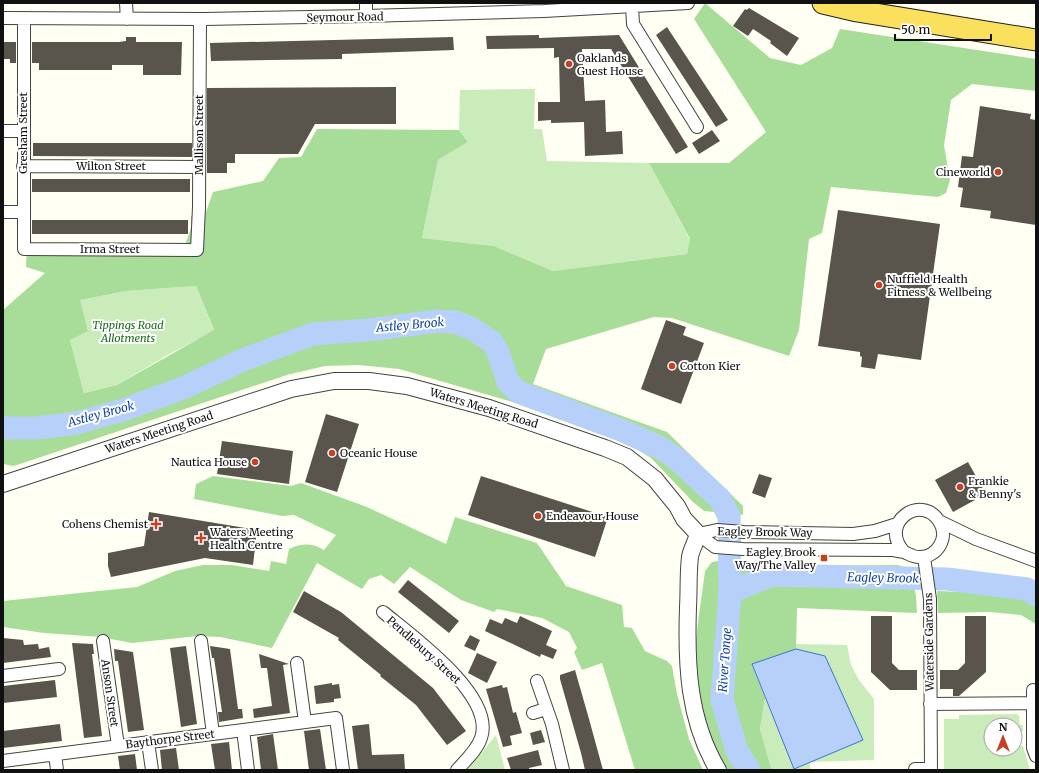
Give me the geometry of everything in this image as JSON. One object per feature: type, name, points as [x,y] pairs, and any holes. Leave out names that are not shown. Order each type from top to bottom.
[{"type":"highway","points":[[823,3],[852,10],[1036,40]]},
{"type":"street","points":[[126,3],[127,19]]},
{"type":"street","points":[[366,3],[366,16]]},
{"type":"street","name":"Seymour Road","points":[[3,18],[200,20],[366,16],[477,8],[632,6],[688,3]]},
{"type":"street","points":[[632,6],[634,24],[697,127]]},
{"type":"street","name":"Gresham Street","points":[[24,18],[24,249]]},
{"type":"street","name":"Mallison Street","points":[[197,250],[200,20]]},
{"type":"street","points":[[3,131],[23,131]]},
{"type":"street","name":"Wilton Street","points":[[23,166],[199,167]]},
{"type":"street","points":[[3,212],[23,212]]},
{"type":"street","name":"Irma Street","points":[[24,249],[197,250]]},
{"type":"street","name":"Waters Meeting Road","points":[[3,484],[291,389],[334,380],[369,381],[407,386],[471,403],[605,448],[627,457],[655,479],[677,506],[684,519],[698,534]]},
{"type":"street","points":[[941,522],[944,534],[941,544],[925,563],[904,552],[896,539],[897,524],[904,515],[917,510],[931,512],[941,522],[976,539],[1036,561]]},
{"type":"street","name":"Eagley Brook Way","points":[[698,534],[717,530],[744,532],[853,534],[875,531],[897,524]]},
{"type":"street","points":[[698,534],[690,556],[686,644],[688,678],[696,721],[703,740],[718,770]]},
{"type":"street","name":"Eagley Brook Way","points":[[698,534],[715,547],[743,549],[904,552]]},
{"type":"street","points":[[941,544],[960,538],[976,539]]},
{"type":"street","name":"Waterside Gardens","points":[[915,769],[931,769],[930,599],[925,563]]},
{"type":"street","name":"Pendlebury Street","points":[[383,612],[456,676],[474,698],[479,707],[483,723],[481,738],[457,770]]},
{"type":"street","name":"Anson Street","points":[[103,641],[118,746]]},
{"type":"street","points":[[201,642],[213,734]]},
{"type":"street","points":[[297,663],[305,722]]},
{"type":"street","points":[[3,676],[59,669]]},
{"type":"street","points":[[537,681],[563,770]]},
{"type":"street","points":[[1033,690],[1034,748],[1036,756]]},
{"type":"street","name":"Waterside Gardens","points":[[930,704],[1033,703]]},
{"type":"street","points":[[533,714],[546,709]]},
{"type":"street","name":"Baythorpe Street","points":[[3,761],[336,718],[343,770]]},
{"type":"street","points":[[243,730],[248,770]]},
{"type":"street","points":[[148,742],[152,770]]},
{"type":"street","points":[[55,754],[57,770]]},
{"type":"green space","points":[[705,3],[770,58],[801,65],[832,48],[840,29],[1036,59],[1036,91],[972,84],[951,100],[944,145],[950,180],[946,193],[938,197],[831,187],[822,233],[809,239],[799,330],[789,356],[672,318],[654,317],[546,349],[533,384],[667,432],[743,506],[743,515],[704,511],[693,502],[651,458],[627,443],[574,420],[399,369],[358,365],[325,366],[287,375],[14,466],[3,464],[3,310],[45,273],[26,267],[27,244],[185,245],[191,228],[191,216],[206,212],[213,192],[263,181],[279,158],[301,157],[317,129],[459,130],[468,142],[438,160],[422,238],[494,246],[553,271],[687,254],[690,239],[649,163],[729,163],[766,132],[694,19]],"holes":[[[196,286],[214,330],[117,385],[84,393],[70,340],[88,331],[80,300],[126,291]]]},
{"type":"green space","points":[[535,89],[534,129],[542,129],[547,161],[649,163],[690,240],[687,254],[553,271],[494,246],[422,238],[438,160],[468,142],[459,130],[460,90]]},
{"type":"green space","name":"Tippings Road Allotments","points":[[196,286],[214,331],[171,353],[117,385],[84,393],[70,340],[88,330],[79,300],[126,291]]},
{"type":"green space","points":[[213,476],[291,486],[301,483],[367,507],[446,544],[455,517],[537,543],[566,586],[622,605],[624,627],[632,628],[645,651],[667,661],[672,666],[677,694],[689,739],[703,770],[635,770],[602,663],[582,670],[574,652],[577,648],[569,632],[542,618],[497,609],[494,612],[461,600],[410,567],[394,584],[381,575],[369,579],[362,589],[317,563],[272,648],[220,637],[198,636],[132,643],[101,637],[44,633],[3,627],[3,601],[137,587],[175,571],[203,565],[232,565],[269,571],[271,561],[286,564],[289,549],[298,546],[311,545],[324,550],[336,535],[294,515],[282,516],[194,499],[196,484]]},
{"type":"green space","points":[[723,560],[779,566],[898,565],[910,569],[916,596],[917,613],[797,608],[796,649],[752,665],[765,698],[760,729],[771,768],[773,770],[725,770],[707,734],[700,715],[696,696],[695,649],[705,571],[712,562]]},
{"type":"green space","points":[[1036,583],[1036,624],[1021,615],[991,612],[938,613],[937,591],[990,593]]},
{"type":"green space","points":[[796,644],[847,645],[851,665],[859,680],[874,699],[874,760],[811,762],[863,740],[825,656],[796,649]]},
{"type":"green space","points":[[765,698],[794,769],[810,762],[810,770],[771,769],[760,729]]},
{"type":"green space","points":[[1017,714],[1019,717],[983,717],[983,757],[1023,757],[1023,746],[1030,770],[944,770],[944,719],[959,719],[959,715]]},
{"type":"green space","points":[[496,735],[505,770],[467,770]]},
{"type":"water","points":[[796,649],[825,656],[863,740],[794,769],[752,664]]},
{"type":"building","points":[[749,8],[799,38],[787,56],[770,43],[771,41],[753,29],[748,36],[733,26],[745,9],[747,10]]},
{"type":"building","points":[[667,27],[728,120],[716,127],[656,35]]},
{"type":"building","points":[[539,35],[539,38],[619,35],[688,147],[676,154],[611,49],[582,49],[585,101],[605,100],[606,132],[622,131],[623,154],[585,156],[584,122],[551,123],[551,120],[538,121],[538,102],[560,102],[559,57],[554,58],[554,48],[487,49],[486,36]]},
{"type":"building","points":[[126,37],[136,37],[136,42],[182,42],[181,75],[143,75],[143,65],[112,65],[112,70],[39,70],[39,63],[32,63],[32,42],[119,42],[126,41]]},
{"type":"building","points":[[453,37],[454,50],[342,54],[342,59],[211,61],[210,43]]},
{"type":"building","points":[[3,42],[16,42],[16,63],[10,63],[10,59],[3,59]]},
{"type":"building","points":[[396,87],[396,124],[315,124],[298,154],[235,154],[235,163],[227,163],[227,173],[207,173],[207,88]]},
{"type":"building","name":"Cineworld","points":[[980,106],[1031,114],[1030,119],[1036,120],[1036,225],[990,218],[991,211],[960,207],[963,188],[958,187],[962,156],[973,157]]},
{"type":"building","points":[[712,130],[720,141],[699,154],[692,143]]},
{"type":"building","points":[[33,143],[192,143],[192,157],[33,156]]},
{"type":"building","points":[[32,179],[190,179],[190,192],[32,192]]},
{"type":"building","name":"Nuffield Health Fitness & Wellbeing","points":[[838,210],[940,224],[921,360],[878,354],[875,369],[861,367],[862,357],[860,356],[860,352],[818,346]]},
{"type":"building","points":[[32,220],[188,220],[188,234],[32,234]]},
{"type":"building","name":"Cotton Kier","points":[[666,320],[686,327],[683,335],[704,343],[681,404],[641,389]]},
{"type":"building","name":"Oceanic House","points":[[326,414],[359,424],[337,492],[305,482]]},
{"type":"building","name":"Nautica House","points":[[222,441],[293,451],[289,484],[217,474]]},
{"type":"building","name":"Frankie & Benny's","points":[[968,462],[986,494],[953,512],[935,480]]},
{"type":"building","points":[[759,474],[772,478],[765,498],[752,493]]},
{"type":"building","name":"Endeavour House","points":[[481,476],[608,517],[595,557],[468,515]]},
{"type":"building","name":"Waters Meeting Health Centre","points":[[149,512],[257,530],[253,565],[205,558],[111,577],[108,566],[108,553],[144,546]]},
{"type":"building","points":[[408,580],[459,621],[449,633],[398,592]]},
{"type":"building","points":[[304,591],[341,612],[433,688],[466,731],[447,745],[416,705],[338,640],[339,638],[293,612]]},
{"type":"building","points":[[520,616],[552,631],[546,645],[557,650],[553,659],[541,654],[540,657],[485,631],[490,619],[502,624],[505,618],[517,623]]},
{"type":"building","points":[[871,616],[892,616],[892,663],[899,670],[917,670],[917,690],[890,690],[871,672]]},
{"type":"building","points":[[965,616],[986,616],[986,672],[959,696],[953,696],[953,689],[940,689],[940,670],[958,670],[965,663]]},
{"type":"building","points":[[470,635],[480,640],[475,651],[464,646]]},
{"type":"building","points":[[3,638],[23,640],[24,645],[38,644],[39,649],[49,647],[51,657],[3,663]]},
{"type":"building","points":[[72,643],[93,644],[94,654],[92,654],[102,736],[84,738]]},
{"type":"building","points":[[186,646],[197,724],[181,727],[170,648]]},
{"type":"building","points":[[210,646],[230,649],[238,709],[242,709],[243,718],[219,722],[218,712],[222,712],[214,658],[212,658]]},
{"type":"building","points":[[114,649],[133,652],[144,730],[128,732],[118,661],[115,661]]},
{"type":"building","points":[[477,653],[497,662],[487,683],[468,673]]},
{"type":"building","points":[[259,654],[289,664],[283,665],[290,713],[254,718],[253,709],[272,706],[267,668],[261,668]]},
{"type":"building","points":[[575,670],[603,770],[585,770],[560,679],[560,675]]},
{"type":"building","points":[[55,680],[57,697],[3,703],[3,686]]},
{"type":"building","points":[[332,683],[332,685],[339,684],[341,698],[334,699],[334,702],[316,704],[314,686]]},
{"type":"building","points":[[502,685],[503,688],[507,687],[513,713],[516,712],[522,733],[510,736],[512,745],[503,747],[486,689]]},
{"type":"building","points":[[60,724],[62,741],[3,748],[3,731]]},
{"type":"building","points":[[369,724],[372,755],[404,754],[405,770],[358,770],[352,726]]},
{"type":"building","points":[[320,729],[326,770],[309,770],[304,731]]},
{"type":"building","points":[[541,730],[545,742],[533,745],[530,733]]},
{"type":"building","points":[[273,734],[278,770],[261,770],[257,737]]},
{"type":"building","points":[[229,742],[232,770],[215,770],[211,744]]},
{"type":"building","points":[[176,748],[179,770],[162,770],[160,750]]},
{"type":"building","points":[[538,750],[542,765],[529,768],[529,770],[511,770],[507,758]]},
{"type":"building","points":[[135,754],[137,770],[120,770],[118,756]]},
{"type":"waterway","name":"Astley Brook","points":[[3,428],[38,428],[76,423],[123,410],[183,388],[245,359],[313,334],[368,330],[438,321],[455,322],[471,328],[492,342],[498,352],[508,382],[518,392],[621,430],[661,448],[677,459],[720,499],[729,516],[730,592],[722,700],[737,751],[749,770]]},
{"type":"waterway","name":"Eagley Brook","points":[[730,592],[772,575],[947,579],[1027,589],[1036,595]]},
{"type":"place","name":"Oaklands Guest House","points":[[569,64]]},
{"type":"place","name":"Cineworld","points":[[998,172]]},
{"type":"place","name":"Nuffield Health Fitness & Wellbeing","points":[[879,285]]},
{"type":"place","name":"Cotton Kier","points":[[672,366]]},
{"type":"place","name":"Oceanic House","points":[[332,453]]},
{"type":"place","name":"Nautica House","points":[[255,462]]},
{"type":"place","name":"Frankie & Benny's","points":[[960,487]]},
{"type":"place","name":"Endeavour House","points":[[538,516]]},
{"type":"place","name":"Cohens Chemist","points":[[156,524]]},
{"type":"place","name":"Waters Meeting Health Centre","points":[[201,538]]},
{"type":"place","name":"Eagley Brook Way/The Valley","points":[[824,558]]},
{"type":"water label","name":"River Tonge","points":[[725,660]]}]
